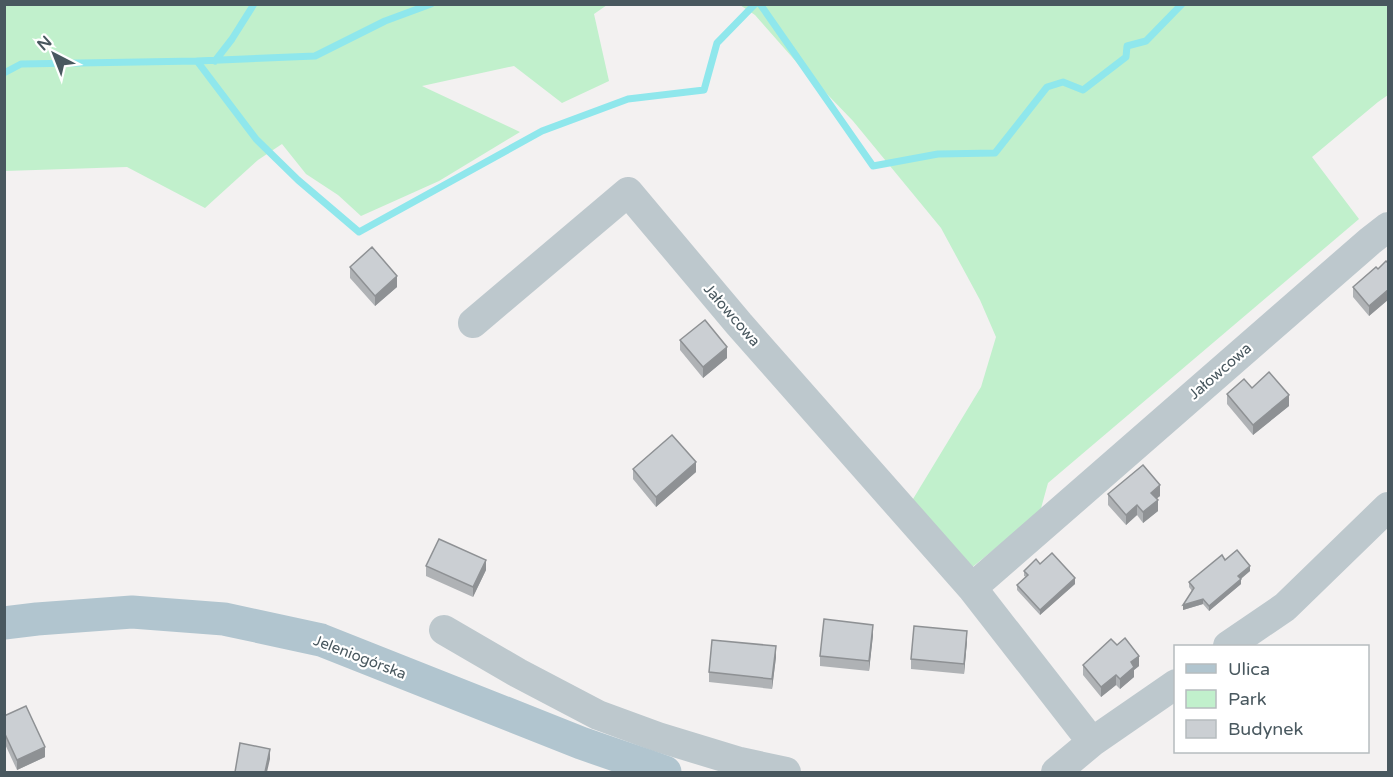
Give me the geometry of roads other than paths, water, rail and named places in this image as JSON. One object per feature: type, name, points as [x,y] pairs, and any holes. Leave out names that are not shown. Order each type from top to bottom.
[{"type":"main road","name":"Jeleniogórska","points":[[4,623],[132,612],[224,619],[321,640],[581,743],[665,772]]},
{"type":"street","name":"Jałowcowa","points":[[473,323],[628,192],[747,332],[972,588],[1092,742]]},
{"type":"street","name":"Jałowcowa","points":[[972,588],[1370,241],[1389,227]]},
{"type":"street","points":[[1229,645],[1285,607],[1389,507]]},
{"type":"street","points":[[444,630],[518,673],[598,715],[669,741],[740,762],[786,772]]},
{"type":"street","points":[[1056,772],[1092,742],[1174,685]]},
{"type":"waterway","points":[[215,61],[254,4]]},
{"type":"waterway","points":[[197,61],[315,56],[385,21],[431,4]]},
{"type":"waterway","points":[[4,73],[21,64],[197,61],[256,139],[298,180],[359,232],[542,131],[628,99],[704,90],[717,43],[755,4]]},
{"type":"waterway","points":[[760,4],[873,166],[938,154],[995,153],[1047,87],[1063,82],[1083,90],[1126,57],[1127,46],[1146,41],[1182,4]]}]
